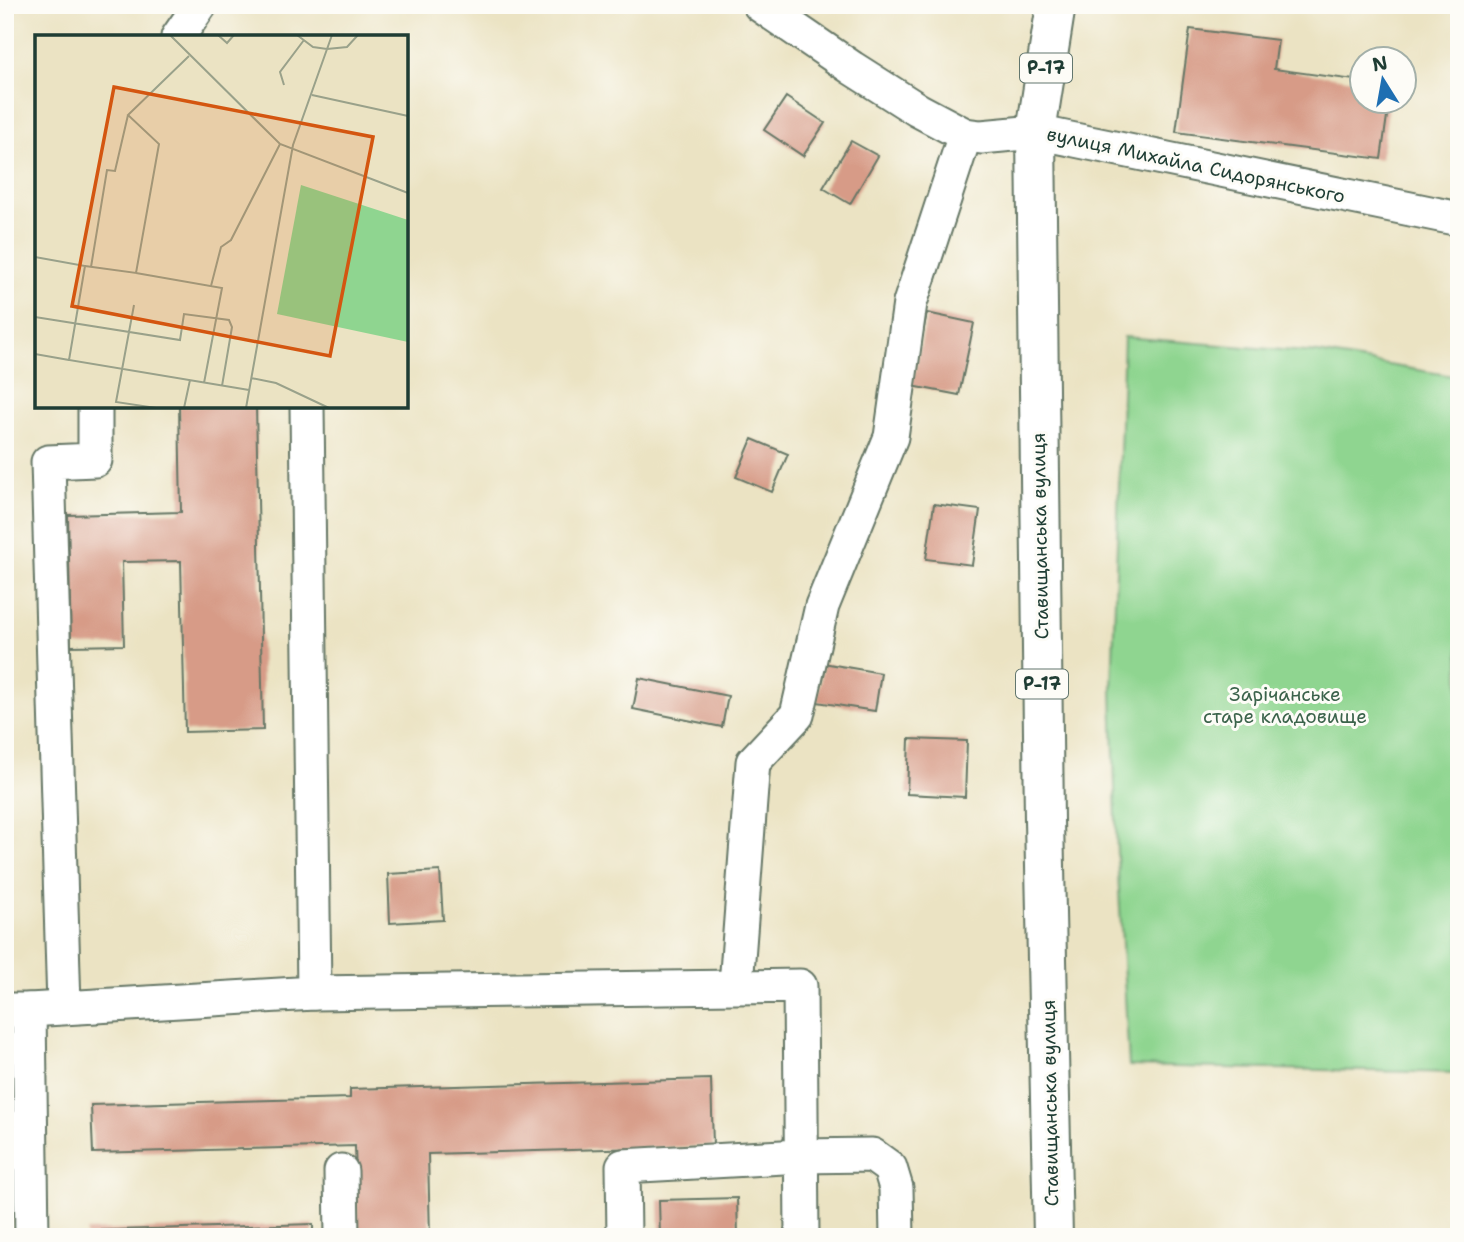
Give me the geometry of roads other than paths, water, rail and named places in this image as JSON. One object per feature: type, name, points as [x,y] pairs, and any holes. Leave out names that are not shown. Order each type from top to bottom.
[{"type":"main road","name":"Ставищанська вулиця","points":[[1053,1237],[1044,820],[1035,131],[1056,5]]},
{"type":"street","points":[[179,35],[200,5]]},
{"type":"street","name":"вулиця Михайла Сидорянського","points":[[760,5],[918,110],[965,135],[981,137],[1035,131],[1459,219]]},
{"type":"street","points":[[736,985],[753,762],[797,715],[822,606],[891,437],[911,303],[965,135]]},
{"type":"street","points":[[64,1007],[48,462],[95,460],[95,408]]},
{"type":"street","points":[[307,408],[314,993]]},
{"type":"street","points":[[32,1237],[17,1010],[314,993],[736,985],[800,986],[802,1237]]},
{"type":"street","points":[[624,1237],[623,1166],[801,1156],[872,1155],[890,1168],[895,1188],[897,1237]]},
{"type":"street","points":[[341,1171],[342,1237]]},
{"type":"park label","name":"Зарічанське старе кладовище","points":[[1285,705]]}]
